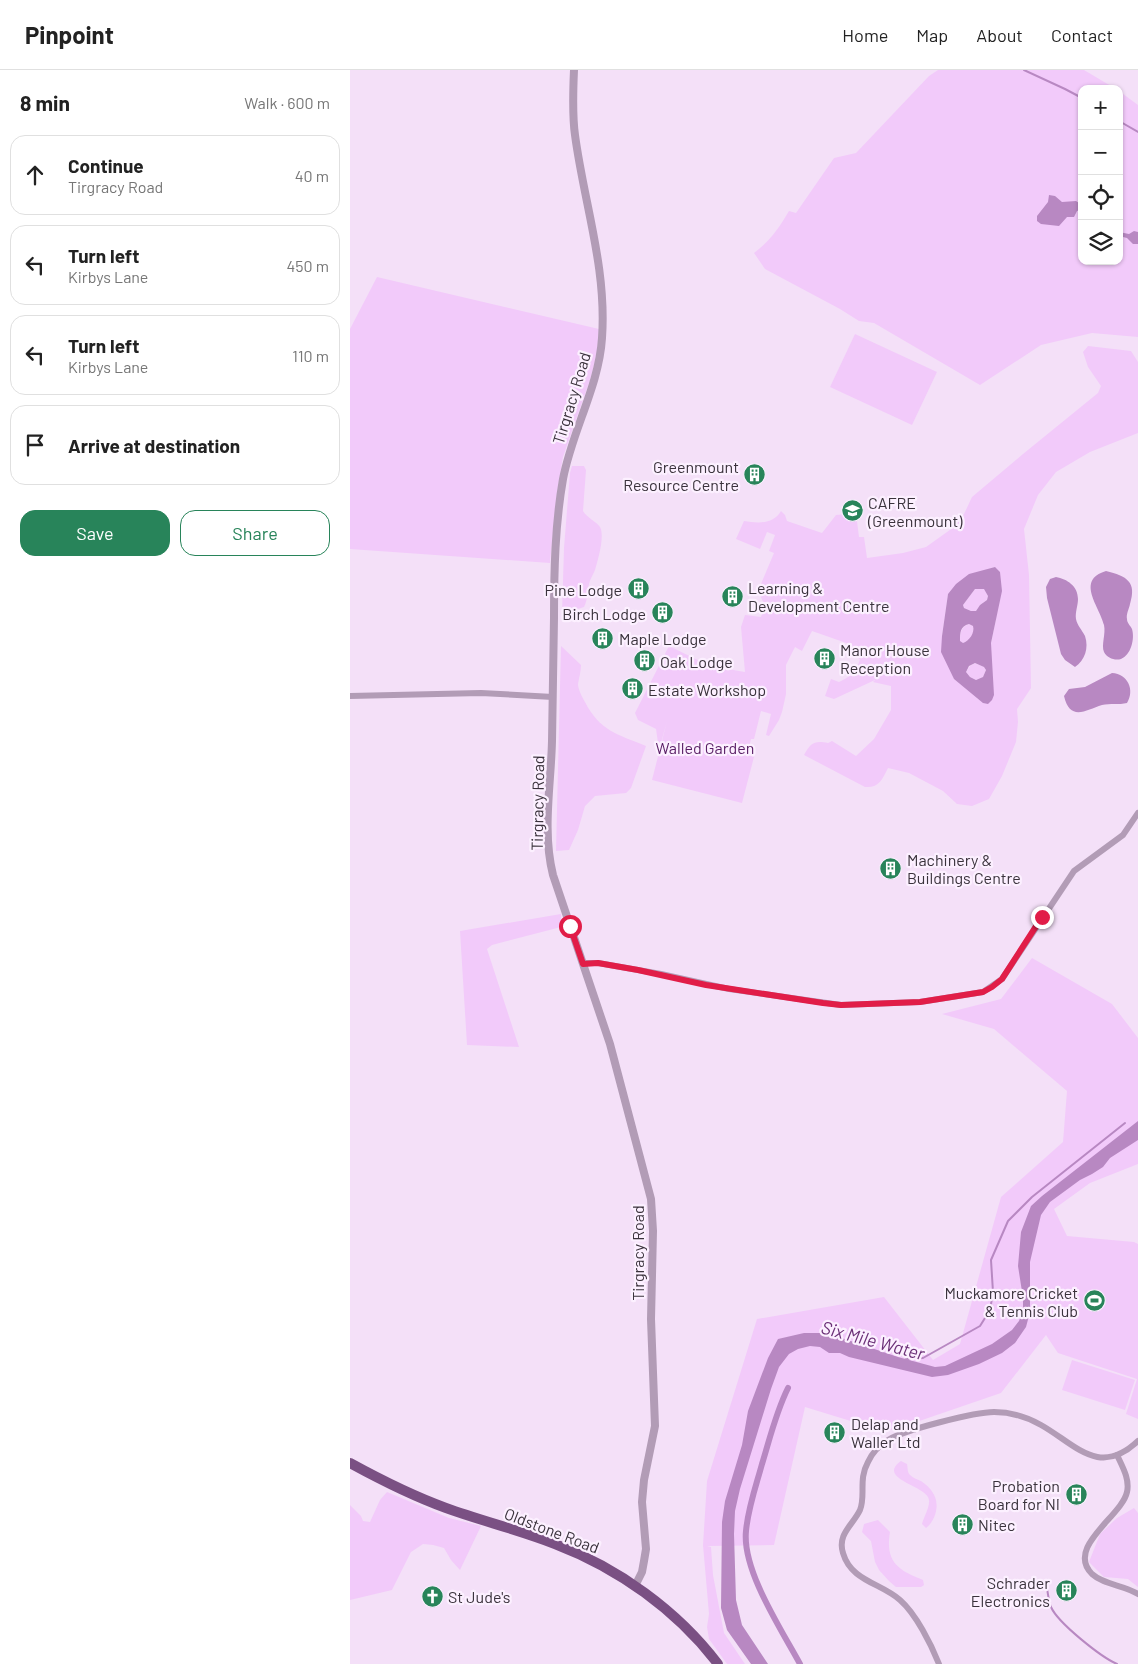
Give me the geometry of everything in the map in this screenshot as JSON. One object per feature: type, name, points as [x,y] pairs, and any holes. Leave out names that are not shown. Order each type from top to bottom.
[{"type":"highway","name":"Oldstone Road","points":[[350,1462],[392,1485],[446,1508],[534,1536],[578,1553],[615,1572],[685,1626],[718,1664]]},
{"type":"street","name":"Tirgracy Road","points":[[574,70],[573,110],[575,134],[599,258],[603,323],[599,359],[569,453],[555,541],[551,784],[546,831],[548,855],[558,892],[613,1056],[647,1179],[653,1214],[651,1319],[655,1426],[644,1480],[642,1502],[646,1549],[642,1572],[635,1586]]},
{"type":"street","points":[[350,696],[481,693],[553,697]]},
{"type":"street","points":[[583,964],[592,962],[606,964],[730,990],[841,1005],[920,1002],[983,992],[1002,979],[1074,871],[1123,836],[1138,813]]},
{"type":"street","points":[[940,1664],[925,1636],[904,1604],[891,1593],[853,1571],[842,1553],[844,1534],[862,1504],[862,1478],[868,1461],[876,1450],[890,1439],[905,1433],[972,1415],[994,1412],[1014,1414],[1030,1420],[1090,1456],[1118,1455],[1138,1442]]},
{"type":"street","points":[[1118,1455],[1126,1477],[1127,1494],[1122,1505],[1093,1536],[1086,1549],[1086,1558],[1088,1567],[1094,1575],[1105,1581],[1128,1588],[1138,1594]]},
{"type":"green space","points":[[938,70],[1084,70],[1109,85],[1078,85],[1078,265],[1123,265],[1123,94],[1138,105],[1138,337],[1092,333],[1041,345],[980,385],[874,323],[859,321],[765,269],[754,253],[774,234],[789,211],[796,213],[834,158],[856,153],[929,76]]},
{"type":"green space","points":[[377,277],[599,329],[597,354],[590,380],[563,457],[557,493],[550,563],[350,549],[350,329]]},
{"type":"green space","points":[[855,334],[937,372],[912,425],[830,387]]},
{"type":"green space","name":"Walled Garden","points":[[1088,346],[1131,351],[1138,362],[1138,433],[1090,452],[1056,472],[1038,495],[1024,529],[1029,575],[1031,688],[1017,709],[1016,742],[1002,776],[989,799],[972,806],[957,804],[943,791],[909,773],[888,768],[877,785],[865,787],[804,755],[813,743],[828,743],[832,741],[856,756],[874,739],[891,710],[891,686],[873,682],[875,680],[834,699],[825,696],[831,679],[839,682],[847,678],[855,670],[860,659],[849,655],[852,645],[812,631],[802,651],[795,647],[786,665],[786,694],[782,712],[769,736],[766,735],[771,714],[761,711],[754,739],[751,739],[747,755],[754,757],[742,803],[652,780],[667,721],[659,750],[656,729],[638,720],[635,713],[669,646],[710,666],[745,672],[741,627],[745,615],[761,617],[765,606],[758,591],[774,553],[769,551],[775,535],[767,532],[760,549],[736,539],[744,521],[769,521],[778,516],[781,511],[787,521],[822,533],[836,515],[856,513],[859,537],[864,537],[867,558],[903,553],[926,547],[954,527],[964,514],[972,497],[1098,393],[1101,386],[1088,367],[1083,352]],"holes":[[[995,567],[996,619],[991,643],[991,663],[978,699],[954,679],[942,636],[948,594],[983,571]]]},
{"type":"green space","points":[[572,466],[584,466],[586,470],[583,511],[600,527],[602,536],[598,560],[589,582],[584,607],[562,614],[564,548]]},
{"type":"green space","points":[[975,589],[985,589],[988,596],[987,600],[976,611],[971,611],[964,608],[963,605]]},
{"type":"green space","points":[[969,624],[973,626],[971,636],[966,642],[960,642],[962,629]]},
{"type":"green space","points":[[561,646],[581,665],[578,684],[581,695],[591,712],[603,726],[646,746],[631,788],[626,793],[595,796],[585,806],[578,830],[569,850],[556,851]]},
{"type":"green space","points":[[975,663],[986,670],[983,677],[976,680],[966,672]]},
{"type":"green space","points":[[561,914],[561,927],[492,945],[487,949],[519,1047],[467,1045],[460,931]]},
{"type":"green space","points":[[1032,958],[1112,1004],[1138,1038],[1138,1164],[1090,1183],[1054,1209],[1067,1236],[1134,1242],[1138,1244],[1138,1419],[1126,1414],[1137,1379],[1058,1353],[1046,1335],[1001,1393],[893,1430],[880,1430],[805,1407],[774,1545],[707,1546],[711,1547],[713,1575],[724,1633],[745,1664],[727,1664],[709,1639],[707,1627],[709,1614],[703,1545],[707,1481],[757,1319],[884,1297],[933,1360],[960,1344],[1001,1197],[1063,1142],[1067,1091],[994,1029],[942,1014],[1001,999]]},
{"type":"green space","points":[[1072,1360],[1135,1380],[1125,1410],[1062,1390]]},
{"type":"green space","points":[[901,1461],[907,1464],[910,1475],[921,1481],[932,1491],[936,1500],[935,1515],[932,1522],[926,1528],[922,1524],[928,1507],[928,1497],[897,1477],[894,1472],[895,1467]]},
{"type":"green space","points":[[387,1492],[449,1518],[481,1526],[460,1570],[444,1548],[423,1544],[411,1552],[392,1590],[350,1600],[350,1505],[361,1516],[363,1521],[370,1522],[380,1500]]},
{"type":"green space","points":[[1134,1508],[1138,1513],[1138,1587],[1128,1579],[1104,1577],[1089,1562],[1100,1534],[1117,1518]]},
{"type":"green space","points":[[878,1520],[890,1532],[890,1551],[895,1564],[923,1580],[924,1585],[921,1587],[896,1587],[879,1570],[875,1562],[871,1541],[862,1532],[864,1524]]},
{"type":"shaded area","points":[[1049,195],[1055,196],[1062,202],[1076,201],[1078,202],[1078,211],[1074,217],[1067,217],[1059,226],[1041,224],[1037,221],[1037,216],[1048,202]]},
{"type":"shaded area","points":[[1134,231],[1138,232],[1138,244],[1133,244],[1123,237],[1123,233],[1129,234]]},
{"type":"shaded area","points":[[995,567],[1000,572],[1002,591],[991,643],[994,695],[988,704],[983,703],[954,679],[941,652],[948,594],[956,584],[969,574]],"holes":[[[975,589],[984,589],[988,596],[987,600],[976,611],[971,611],[964,608],[963,605]],[[966,625],[973,626],[973,631],[969,639],[963,643],[960,641],[960,633]],[[975,663],[984,667],[986,670],[983,677],[976,680],[970,677],[966,672],[969,666]]]},
{"type":"shaded area","points":[[1106,571],[1125,578],[1129,581],[1132,590],[1127,617],[1133,633],[1132,642],[1130,650],[1119,660],[1109,657],[1104,652],[1104,625],[1092,595],[1092,581],[1097,575]]},
{"type":"shaded area","points":[[1056,577],[1064,579],[1071,584],[1078,594],[1076,619],[1085,636],[1087,645],[1084,657],[1075,667],[1065,660],[1061,654],[1047,598],[1046,587],[1050,579]]},
{"type":"shaded area","points":[[1112,673],[1122,676],[1130,688],[1127,703],[1102,705],[1079,712],[1074,712],[1070,709],[1064,696],[1069,689],[1085,687]]},
{"type":"shaded area","points":[[1138,1121],[1138,1140],[1110,1158],[1103,1167],[1080,1180],[1050,1202],[1041,1215],[1030,1262],[1030,1312],[1026,1327],[1015,1343],[1002,1353],[979,1364],[948,1375],[932,1377],[849,1357],[840,1353],[829,1353],[820,1347],[810,1346],[789,1354],[779,1367],[740,1489],[735,1511],[736,1600],[742,1625],[768,1664],[751,1664],[727,1630],[721,1608],[722,1522],[725,1501],[742,1445],[748,1411],[768,1358],[778,1339],[804,1333],[821,1333],[935,1367],[945,1366],[992,1344],[1012,1330],[1019,1321],[1023,1310],[1018,1266],[1021,1232],[1031,1206]]},
{"type":"waterway","points":[[1024,70],[1078,96]]},
{"type":"waterway","points":[[1123,123],[1138,132]]},
{"type":"waterway","name":"Six Mile Water","points":[[906,1359],[923,1358],[980,1326],[990,1310],[993,1292],[991,1260],[1008,1221],[1032,1197],[1125,1123]]},
{"type":"waterway","points":[[788,1388],[780,1406],[752,1497],[747,1522],[746,1546],[756,1581],[764,1599],[800,1664]]},
{"type":"waterway","points":[[1046,1580],[1050,1604],[1055,1614],[1081,1639],[1117,1664]]},
{"type":"place","name":"Greenmount Resource Centre","points":[[755,475]]},
{"type":"place","name":"CAFRE (Greenmount)","points":[[852,511]]},
{"type":"place","name":"Pine Lodge","points":[[638,589]]},
{"type":"place","name":"Learning & Development Centre","points":[[732,596]]},
{"type":"place","name":"Birch Lodge","points":[[662,613]]},
{"type":"place","name":"Maple Lodge","points":[[603,638]]},
{"type":"place","name":"Manor House Reception","points":[[824,658]]},
{"type":"place","name":"Oak Lodge","points":[[644,661]]},
{"type":"place","name":"Estate Workshop","points":[[632,689]]},
{"type":"place","name":"Machinery & Buildings Centre","points":[[891,868]]},
{"type":"place","name":"Muckamore Cricket & Tennis Club","points":[[1094,1301]]},
{"type":"place","name":"Delap and Waller Ltd","points":[[835,1432]]},
{"type":"place","name":"Probation Board for NI","points":[[1076,1494]]},
{"type":"place","name":"Nitec","points":[[962,1524]]},
{"type":"place","name":"Schrader Electronics","points":[[1066,1591]]},
{"type":"place","name":"St Jude's","points":[[432,1596]]},
{"type":"route","points":[[570,926],[583,964],[592,962],[661,974],[730,990],[841,1005],[920,1002],[983,992],[1002,979],[1042,917]]}]
